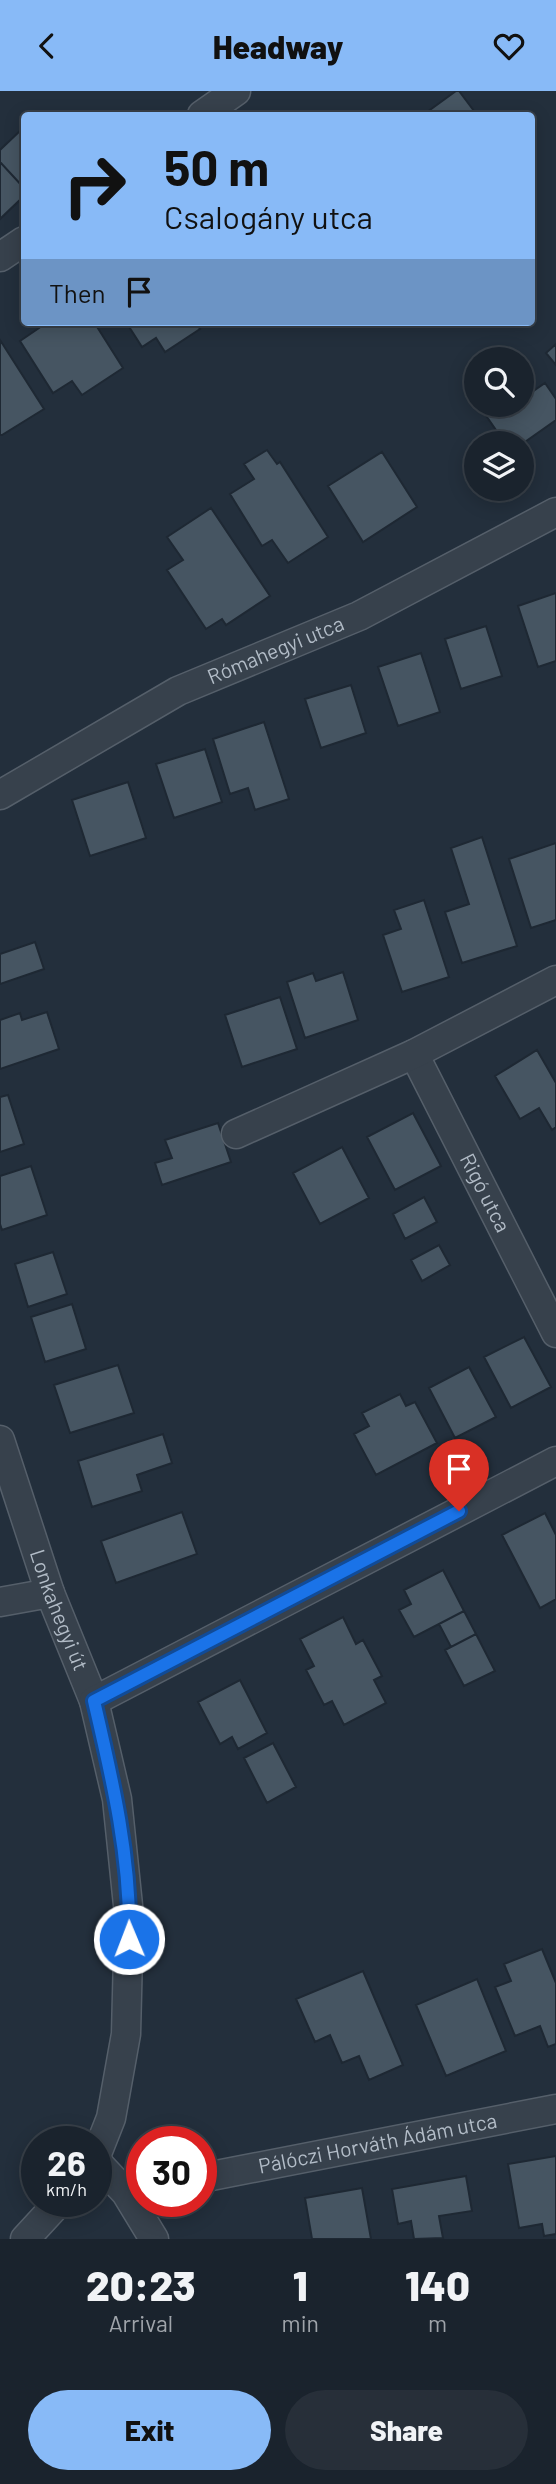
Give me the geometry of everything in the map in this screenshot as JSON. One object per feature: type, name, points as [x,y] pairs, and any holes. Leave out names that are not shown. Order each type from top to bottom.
[{"type":"street","points":[[206,112],[236,91]]},
{"type":"street","points":[[0,257],[21,243]]},
{"type":"street","name":"Rómahegyi utca","points":[[0,795],[178,691],[359,616],[556,512]]},
{"type":"street","points":[[236,1134],[414,1054],[556,980]]},
{"type":"street","name":"Rigó utca","points":[[414,1054],[556,1332]]},
{"type":"street","name":"Lonkahegyi út","points":[[0,1440],[50,1593],[94,1701],[117,1799],[130,1915],[126,2034],[108,2126]]},
{"type":"street","points":[[94,1701],[556,1461]]},
{"type":"street","points":[[0,1602],[50,1593]]},
{"type":"street","name":"Pálóczi Horváth Ádám utca","points":[[217,2175],[556,2109]]},
{"type":"street","points":[[112,2174],[126,2185]]},
{"type":"street","points":[[25,2239],[45,2217]]},
{"type":"street","points":[[145,2217],[154,2239]]},
{"type":"building","points":[[459,91],[475,112],[427,112]]},
{"type":"building","points":[[21,130],[21,185],[0,162],[0,150]]},
{"type":"building","points":[[0,162],[21,185],[21,199],[0,219]]},
{"type":"building","points":[[38,326],[97,326],[123,368],[82,395],[72,381],[53,393],[20,341],[39,328]]},
{"type":"building","points":[[129,326],[198,326],[200,329],[165,352],[156,338],[142,347]]},
{"type":"building","points":[[0,340],[44,409],[2,435],[0,435]]},
{"type":"building","points":[[556,344],[556,365],[546,353]]},
{"type":"building","points":[[545,383],[556,399],[556,420],[534,436],[534,431],[497,431],[487,417],[534,417],[534,391]]},
{"type":"building","points":[[267,450],[277,464],[280,462],[328,537],[288,563],[272,540],[262,546],[230,494],[254,479],[244,464]]},
{"type":"building","points":[[382,452],[417,507],[363,542],[328,486]]},
{"type":"building","points":[[211,508],[270,596],[226,625],[222,619],[206,629],[167,570],[183,560],[167,537]]},
{"type":"building","points":[[556,593],[556,661],[538,667],[518,606]]},
{"type":"building","points":[[486,626],[502,676],[461,689],[445,639]]},
{"type":"building","points":[[421,653],[440,712],[398,726],[378,667]]},
{"type":"building","points":[[351,685],[366,733],[321,748],[305,699]]},
{"type":"building","points":[[264,722],[289,799],[255,810],[248,788],[230,794],[213,739]]},
{"type":"building","points":[[205,749],[222,802],[174,818],[156,764]]},
{"type":"building","points":[[128,782],[146,838],[90,856],[72,800]]},
{"type":"building","points":[[482,837],[517,946],[462,963],[445,912],[469,904],[451,848]]},
{"type":"building","points":[[556,843],[556,920],[531,928],[509,859]]},
{"type":"building","points":[[424,900],[449,977],[402,992],[383,935],[401,929],[394,910]]},
{"type":"building","points":[[35,942],[44,969],[0,984],[0,954]]},
{"type":"building","points":[[343,972],[358,1020],[305,1038],[287,982],[313,973],[316,981]]},
{"type":"building","points":[[280,997],[297,1049],[242,1067],[225,1015]]},
{"type":"building","points":[[47,1012],[59,1049],[0,1069],[0,1020],[20,1013],[22,1020]]},
{"type":"building","points":[[537,1050],[556,1083],[556,1127],[552,1130],[539,1108],[520,1119],[495,1076]]},
{"type":"building","points":[[8,1095],[24,1144],[0,1152],[0,1097]]},
{"type":"building","points":[[413,1113],[441,1166],[395,1190],[367,1137]]},
{"type":"building","points":[[218,1123],[231,1162],[162,1185],[155,1163],[172,1158],[165,1140]]},
{"type":"building","points":[[342,1147],[369,1198],[320,1224],[293,1173]]},
{"type":"building","points":[[31,1166],[47,1215],[2,1230],[0,1176]]},
{"type":"building","points":[[424,1197],[437,1222],[405,1239],[393,1214]]},
{"type":"building","points":[[439,1245],[450,1265],[422,1281],[411,1260]]},
{"type":"building","points":[[53,1252],[67,1294],[28,1307],[15,1264]]},
{"type":"building","points":[[72,1304],[86,1349],[45,1362],[31,1317]]},
{"type":"building","points":[[524,1337],[551,1387],[511,1408],[484,1357]]},
{"type":"building","points":[[118,1365],[134,1413],[70,1433],[54,1385]]},
{"type":"building","points":[[469,1367],[496,1417],[455,1438],[429,1388]]},
{"type":"building","points":[[400,1394],[406,1406],[415,1402],[437,1443],[376,1475],[354,1434],[369,1426],[362,1413]]},
{"type":"building","points":[[163,1434],[172,1463],[137,1475],[142,1491],[92,1507],[78,1461]]},
{"type":"building","points":[[182,1512],[197,1554],[116,1583],[101,1541]]},
{"type":"building","points":[[545,1513],[556,1535],[556,1599],[540,1608],[502,1535]]},
{"type":"building","points":[[443,1570],[464,1611],[414,1637],[399,1610],[411,1604],[404,1590]]},
{"type":"building","points":[[464,1611],[476,1634],[451,1647],[439,1624]]},
{"type":"building","points":[[343,1617],[356,1644],[363,1640],[382,1676],[374,1680],[386,1703],[344,1725],[332,1701],[324,1705],[306,1670],[314,1666],[300,1639]]},
{"type":"building","points":[[476,1634],[495,1671],[464,1686],[445,1650]]},
{"type":"building","points":[[240,1680],[267,1733],[238,1749],[232,1737],[220,1744],[198,1702]]},
{"type":"building","points":[[273,1743],[296,1787],[267,1803],[244,1758]]},
{"type":"building","points":[[542,1949],[556,1983],[556,2044],[548,2047],[540,2026],[515,2036],[495,1987],[511,1981],[504,1964]]},
{"type":"building","points":[[363,1971],[403,2065],[369,2080],[359,2056],[342,2063],[330,2035],[315,2042],[296,1999]]},
{"type":"building","points":[[477,1979],[506,2051],[446,2076],[416,2005]]},
{"type":"building","points":[[556,2156],[556,2234],[544,2236],[542,2224],[519,2228],[508,2164]]},
{"type":"building","points":[[466,2176],[472,2211],[439,2216],[443,2238],[414,2239],[411,2221],[398,2224],[392,2189]]},
{"type":"building","points":[[362,2188],[371,2239],[312,2239],[305,2198]]},
{"type":"route","points":[[129,1939],[130,1915],[117,1799],[94,1701],[459,1511]]}]
